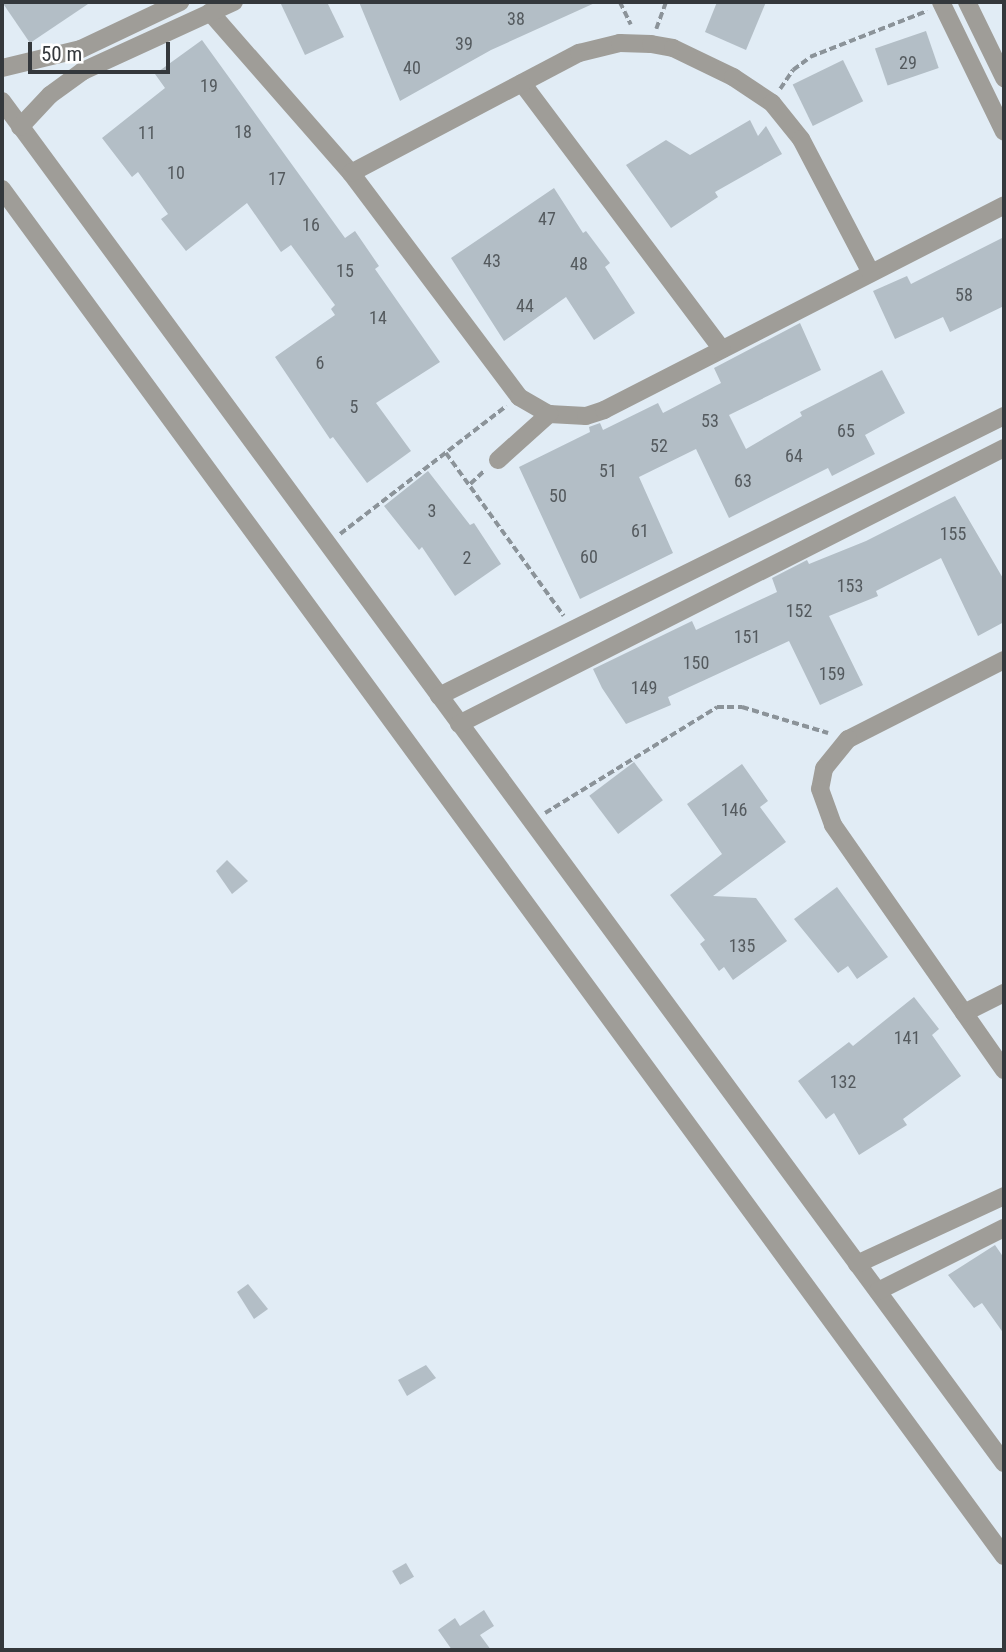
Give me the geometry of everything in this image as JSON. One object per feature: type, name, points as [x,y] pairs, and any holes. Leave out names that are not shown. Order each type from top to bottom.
[{"type":"street","points":[[2,68],[81,49],[180,2]]},
{"type":"street","points":[[20,127],[50,95],[83,71],[234,2]]},
{"type":"street","points":[[967,2],[1004,78]]},
{"type":"street","points":[[942,4],[1004,132]]},
{"type":"street","points":[[210,12],[351,173],[519,397],[549,414],[586,416],[604,410],[1004,205]]},
{"type":"street","points":[[351,173],[579,52],[644,43],[673,48],[733,77],[772,103],[801,139],[871,273]]},
{"type":"street","points":[[522,83],[722,349]]},
{"type":"street","points":[[2,101],[1004,1463]]},
{"type":"street","points":[[2,189],[1004,1556]]},
{"type":"street","points":[[498,460],[549,414]]},
{"type":"street","points":[[439,696],[575,631],[1004,416]]},
{"type":"street","points":[[459,724],[1004,448]]},
{"type":"street","points":[[852,493],[866,518]]},
{"type":"street","points":[[699,569],[713,595]]},
{"type":"street","points":[[1004,660],[848,740],[824,769],[823,808],[1004,1070]]},
{"type":"street","points":[[964,1013],[1004,993]]},
{"type":"street","points":[[858,1264],[1004,1196]]},
{"type":"street","points":[[878,1291],[1004,1228]]},
{"type":"path","points":[[620,2],[644,43]]},
{"type":"path","points":[[644,43],[666,2]]},
{"type":"path","points":[[772,103],[793,69],[810,57],[942,4]]},
{"type":"path","points":[[327,544],[519,397]]},
{"type":"path","points":[[446,453],[575,631]]},
{"type":"path","points":[[532,822],[717,707],[742,707],[848,740]]},
{"type":"building","points":[[2,2],[91,2],[30,43]]},
{"type":"building","points":[[280,2],[327,2],[344,37],[305,55]]},
{"type":"building","points":[[359,2],[597,2],[491,50],[400,101]]},
{"type":"building","points":[[717,2],[766,2],[746,50],[705,32]]},
{"type":"building","points":[[926,31],[939,68],[888,85],[875,49]]},
{"type":"building","points":[[202,40],[345,238],[355,231],[379,266],[375,269],[440,362],[376,403],[411,451],[367,483],[333,437],[330,439],[275,357],[335,315],[331,309],[335,305],[291,245],[281,252],[247,203],[186,251],[161,219],[168,214],[138,172],[132,177],[102,138],[165,88],[155,74]]},
{"type":"building","points":[[843,60],[863,101],[813,126],[793,85]]},
{"type":"building","points":[[750,120],[758,136],[766,126],[782,154],[715,192],[718,197],[671,228],[626,165],[666,140],[690,155]]},
{"type":"building","points":[[554,188],[583,233],[586,231],[610,263],[605,267],[635,313],[594,340],[566,297],[504,341],[451,258]]},
{"type":"building","points":[[1004,237],[1004,306],[950,332],[943,317],[895,339],[873,291],[907,276],[911,284]]},
{"type":"building","points":[[800,323],[821,370],[729,415],[746,449],[802,416],[800,412],[882,370],[905,413],[865,435],[875,454],[832,476],[828,468],[729,518],[696,449],[639,477],[673,553],[580,599],[519,467],[590,432],[589,427],[600,423],[603,430],[658,403],[663,413],[721,383],[714,368]]},
{"type":"building","points":[[428,471],[470,525],[474,523],[501,564],[455,596],[422,547],[419,550],[384,506]]},
{"type":"building","points":[[955,496],[1004,580],[1004,622],[978,636],[941,558],[876,591],[878,596],[829,616],[863,685],[820,705],[789,641],[668,697],[671,705],[626,724],[602,688],[593,669],[692,621],[696,630],[777,592],[772,578],[807,560],[809,564],[866,541]]},
{"type":"building","points":[[634,762],[663,800],[618,834],[589,796]]},
{"type":"building","points":[[742,764],[768,801],[760,807],[786,842],[713,896],[756,898],[787,941],[733,980],[724,967],[719,971],[700,944],[705,940],[670,895],[722,854],[687,804]]},
{"type":"building","points":[[227,860],[248,881],[232,894],[216,871]]},
{"type":"building","points":[[837,887],[888,957],[857,979],[848,966],[838,973],[794,919]]},
{"type":"building","points":[[914,997],[939,1029],[932,1035],[961,1076],[903,1119],[907,1125],[859,1155],[834,1113],[826,1119],[798,1081],[849,1042],[853,1046]]},
{"type":"building","points":[[995,1245],[1004,1258],[1004,1334],[982,1303],[974,1308],[948,1275]]},
{"type":"building","points":[[248,1284],[268,1309],[254,1319],[237,1292]]},
{"type":"building","points":[[426,1365],[436,1378],[407,1396],[398,1380]]},
{"type":"building","points":[[406,1563],[414,1577],[400,1585],[392,1571]]},
{"type":"building","points":[[484,1610],[494,1626],[480,1635],[491,1650],[452,1650],[438,1630],[455,1618],[460,1626]]}]
